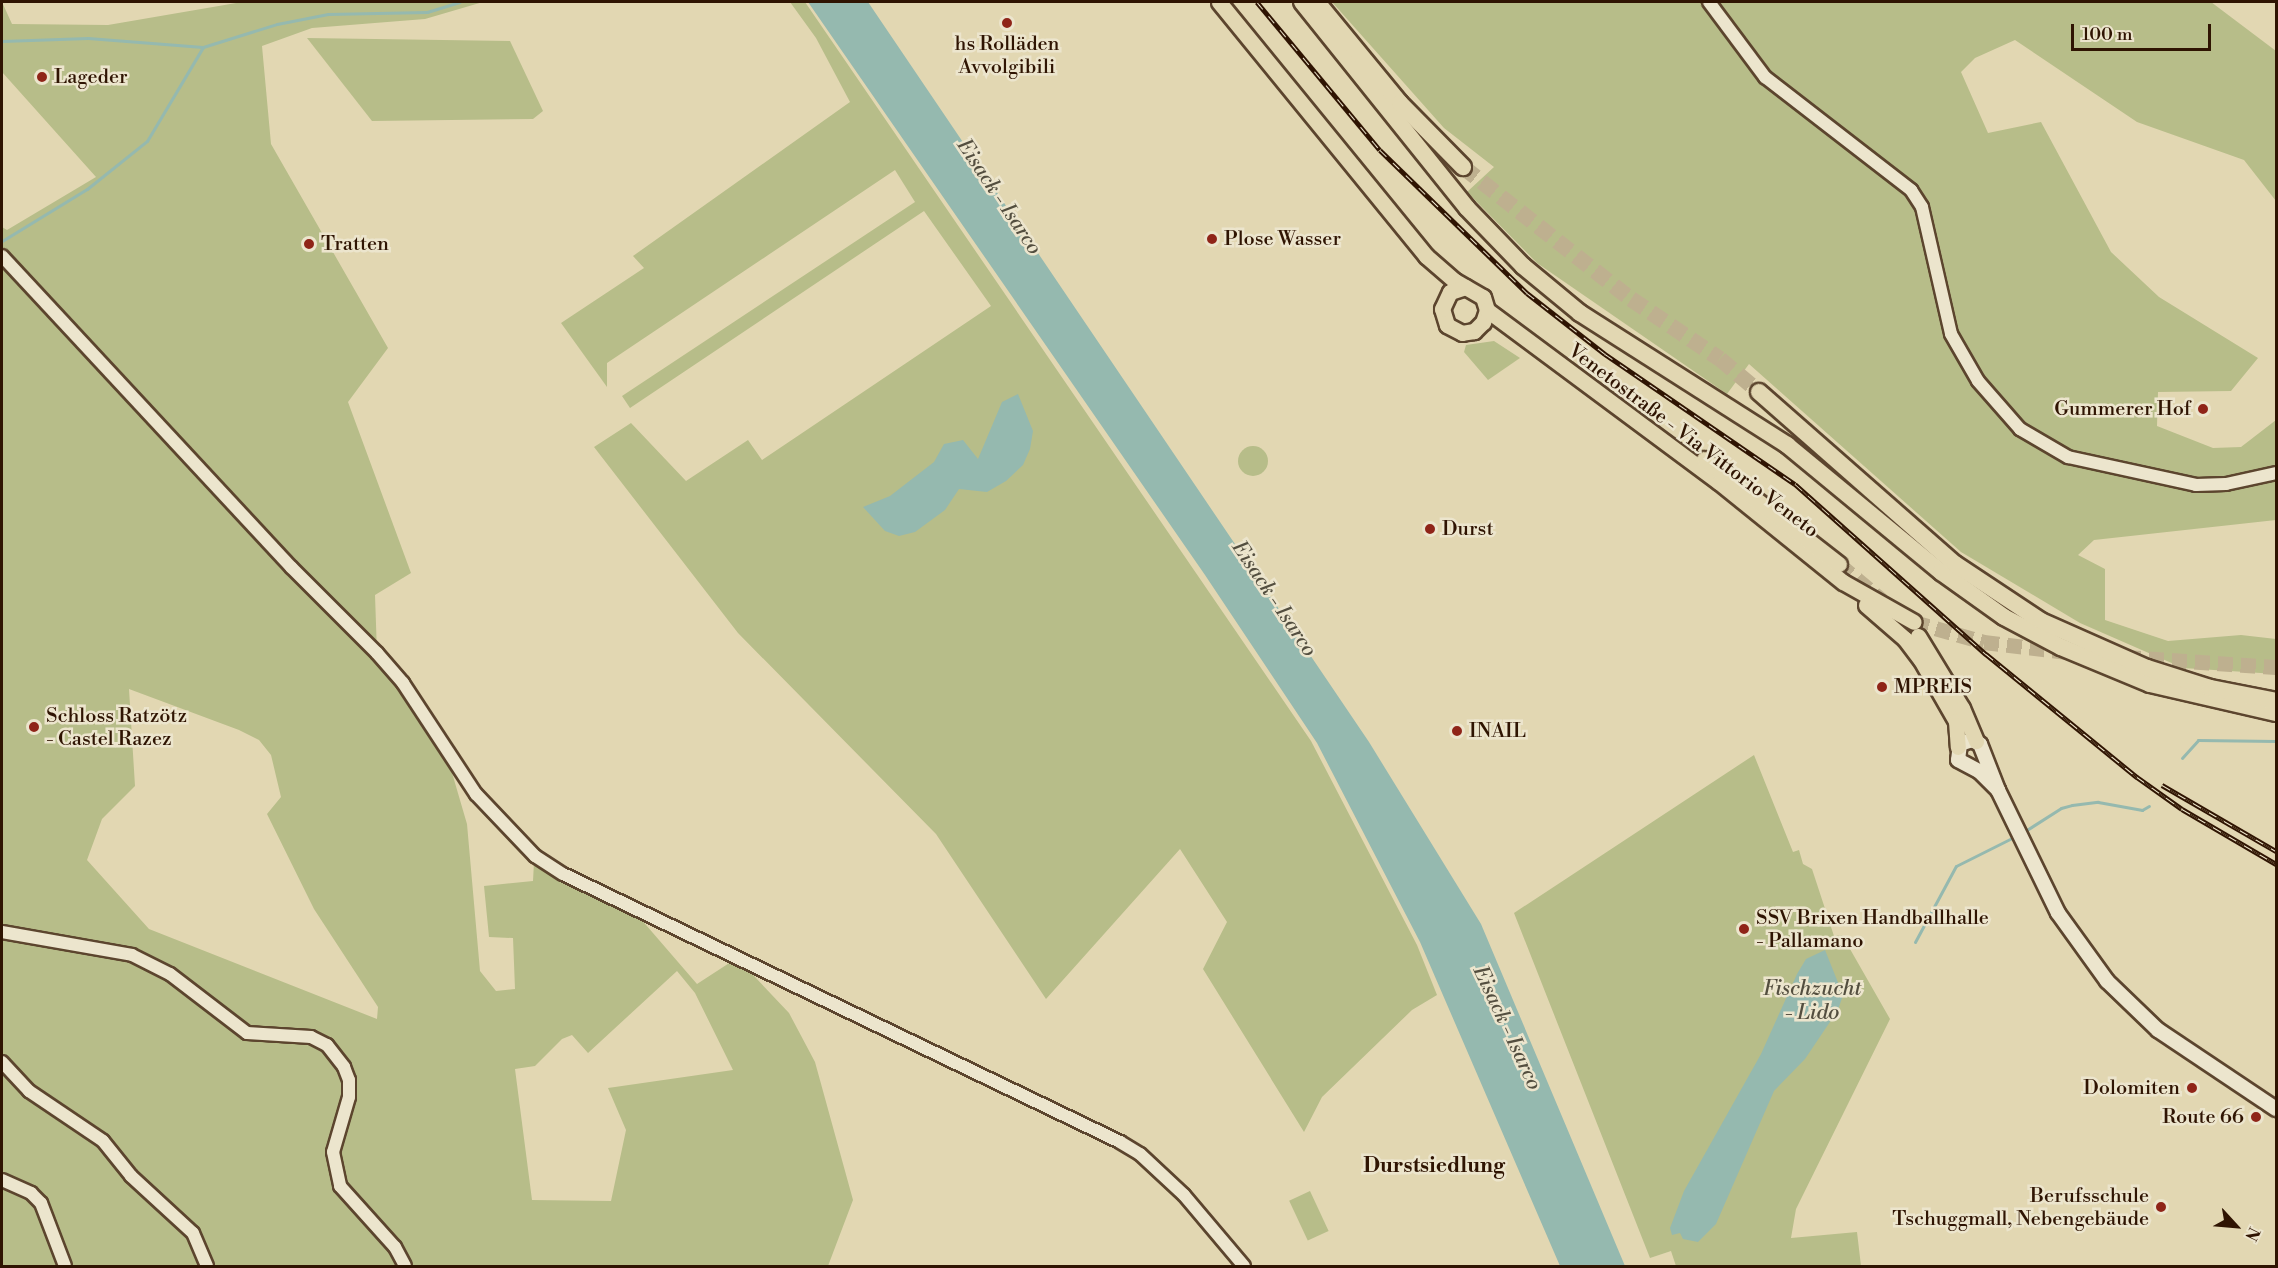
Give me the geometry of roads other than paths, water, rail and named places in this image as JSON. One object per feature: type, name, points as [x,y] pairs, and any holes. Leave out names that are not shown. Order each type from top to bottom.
[{"type":"highway","points":[[1302,2],[1467,208],[1523,266],[1580,313],[1787,445],[1941,572],[2004,617],[2061,648],[2150,684],[2277,713]]},
{"type":"highway","points":[[1317,2],[1400,103],[1463,167]]},
{"type":"highway","points":[[1759,392],[1955,564],[2033,616],[2147,668],[2210,688],[2277,701]]},
{"type":"main road","name":"Venetostraße - Via Vittorio Veneto","points":[[1219,2],[1426,255],[1465,287],[1478,292],[1487,310],[1517,335],[1719,482],[1843,582]]},
{"type":"main road","name":"Venetostraße - Via Vittorio Veneto","points":[[1426,255],[1445,298],[1442,315],[1451,328],[1462,333],[1479,327],[1517,335]]},
{"type":"main road","points":[[1445,298],[1465,287]]},
{"type":"main road","points":[[1479,327],[1487,310]]},
{"type":"main road","points":[[1618,408],[1649,421],[1729,476],[1839,564]]},
{"type":"main road","points":[[1843,582],[1916,629],[1962,708],[1976,741],[1982,748],[1983,757],[2014,824],[2079,946],[2121,997],[2184,1050],[2277,1109]]},
{"type":"main road","points":[[1843,582],[1916,652],[1956,722],[1958,760],[1973,767],[1998,790]]},
{"type":"main road","points":[[1958,747],[1964,741],[1976,741]]},
{"type":"main road","points":[[1973,767],[1983,757]]},
{"type":"street","points":[[1709,2],[1765,77],[1911,190],[1922,207],[1942,305],[1962,357],[2019,429],[2053,451],[2091,464],[2196,485],[2226,484],[2277,472]]},
{"type":"street","points":[[3,258],[283,558],[377,653],[403,683],[476,794],[535,856],[583,884],[1089,1125],[1140,1154],[1158,1169],[1244,1266]]},
{"type":"street","points":[[2,932],[132,955],[170,974],[247,1033],[311,1037],[327,1045],[344,1067],[349,1080],[349,1096],[333,1152],[340,1186],[388,1238],[405,1266]]},
{"type":"street","points":[[2,1062],[29,1090],[103,1141],[131,1176],[193,1233],[207,1266]]},
{"type":"street","points":[[2,1180],[31,1193],[41,1203],[65,1266]]},
{"type":"water","name":"Eisack - Isarco","points":[[808,2],[868,2],[1369,742],[1481,924],[1625,1266],[1560,1266],[1420,942],[1317,743],[1205,575]]},
{"type":"water","points":[[1018,394],[1033,431],[1030,449],[1023,465],[1006,481],[987,492],[959,489],[945,510],[915,532],[899,536],[885,531],[863,507],[890,496],[934,462],[944,444],[963,440],[978,459],[1002,402]]},
{"type":"water","name":"Fischzucht - Lido","points":[[1825,950],[1843,995],[1838,1010],[1805,1059],[1774,1091],[1716,1224],[1698,1242],[1683,1239],[1680,1233],[1672,1235],[1670,1228],[1684,1191],[1761,1054],[1797,974],[1806,959]]},
{"type":"waterway","points":[[2,41],[88,38],[203,47],[277,24],[328,14],[427,12],[459,2]]},
{"type":"waterway","points":[[2,241],[87,189],[147,141],[203,47]]},
{"type":"waterway","points":[[2182,758],[2198,740],[2276,741]]},
{"type":"waterway","points":[[2022,833],[2061,808],[2072,805],[2098,802],[2142,810],[2149,806]]},
{"type":"waterway","points":[[1915,942],[1956,866],[2016,836]]},
{"type":"tunnel","points":[[1463,167],[1631,299],[1720,359],[1759,392]]},
{"type":"tunnel","points":[[1839,564],[1882,600]]},
{"type":"tunnel","points":[[1914,622],[1984,642],[2067,652]]},
{"type":"tunnel","points":[[2126,657],[2276,667]]},
{"type":"railway","points":[[1257,2],[1380,150],[1527,293],[1605,354],[1795,484],[1986,654],[2137,777],[2182,809],[2276,864]]},
{"type":"railway","points":[[2162,785],[2276,851]]},
{"type":"place","name":"hs Rolläden Avvolgibili","points":[[1007,23]]},
{"type":"place","name":"Lageder","points":[[42,77]]},
{"type":"place","name":"Plose Wasser","points":[[1212,239]]},
{"type":"place","name":"Tratten","points":[[309,244]]},
{"type":"place","name":"Gummerer Hof","points":[[2203,409]]},
{"type":"place","name":"Durst","points":[[1430,529]]},
{"type":"place","name":"MPREIS","points":[[1882,687]]},
{"type":"place","name":"Schloss Ratzötz - Castel Razez","points":[[34,727]]},
{"type":"place","name":"INAIL","points":[[1457,731]]},
{"type":"place","name":"SSV Brixen Handballhalle - Pallamano","points":[[1744,929]]},
{"type":"place","name":"Dolomiten","points":[[2192,1088]]},
{"type":"place","name":"Route 66","points":[[2256,1117]]},
{"type":"place","name":"Berufsschule Tschuggmall, Nebengebäude","points":[[2161,1207]]},
{"type":"district","name":"Durstsiedlung","points":[[1434,1166]]}]
